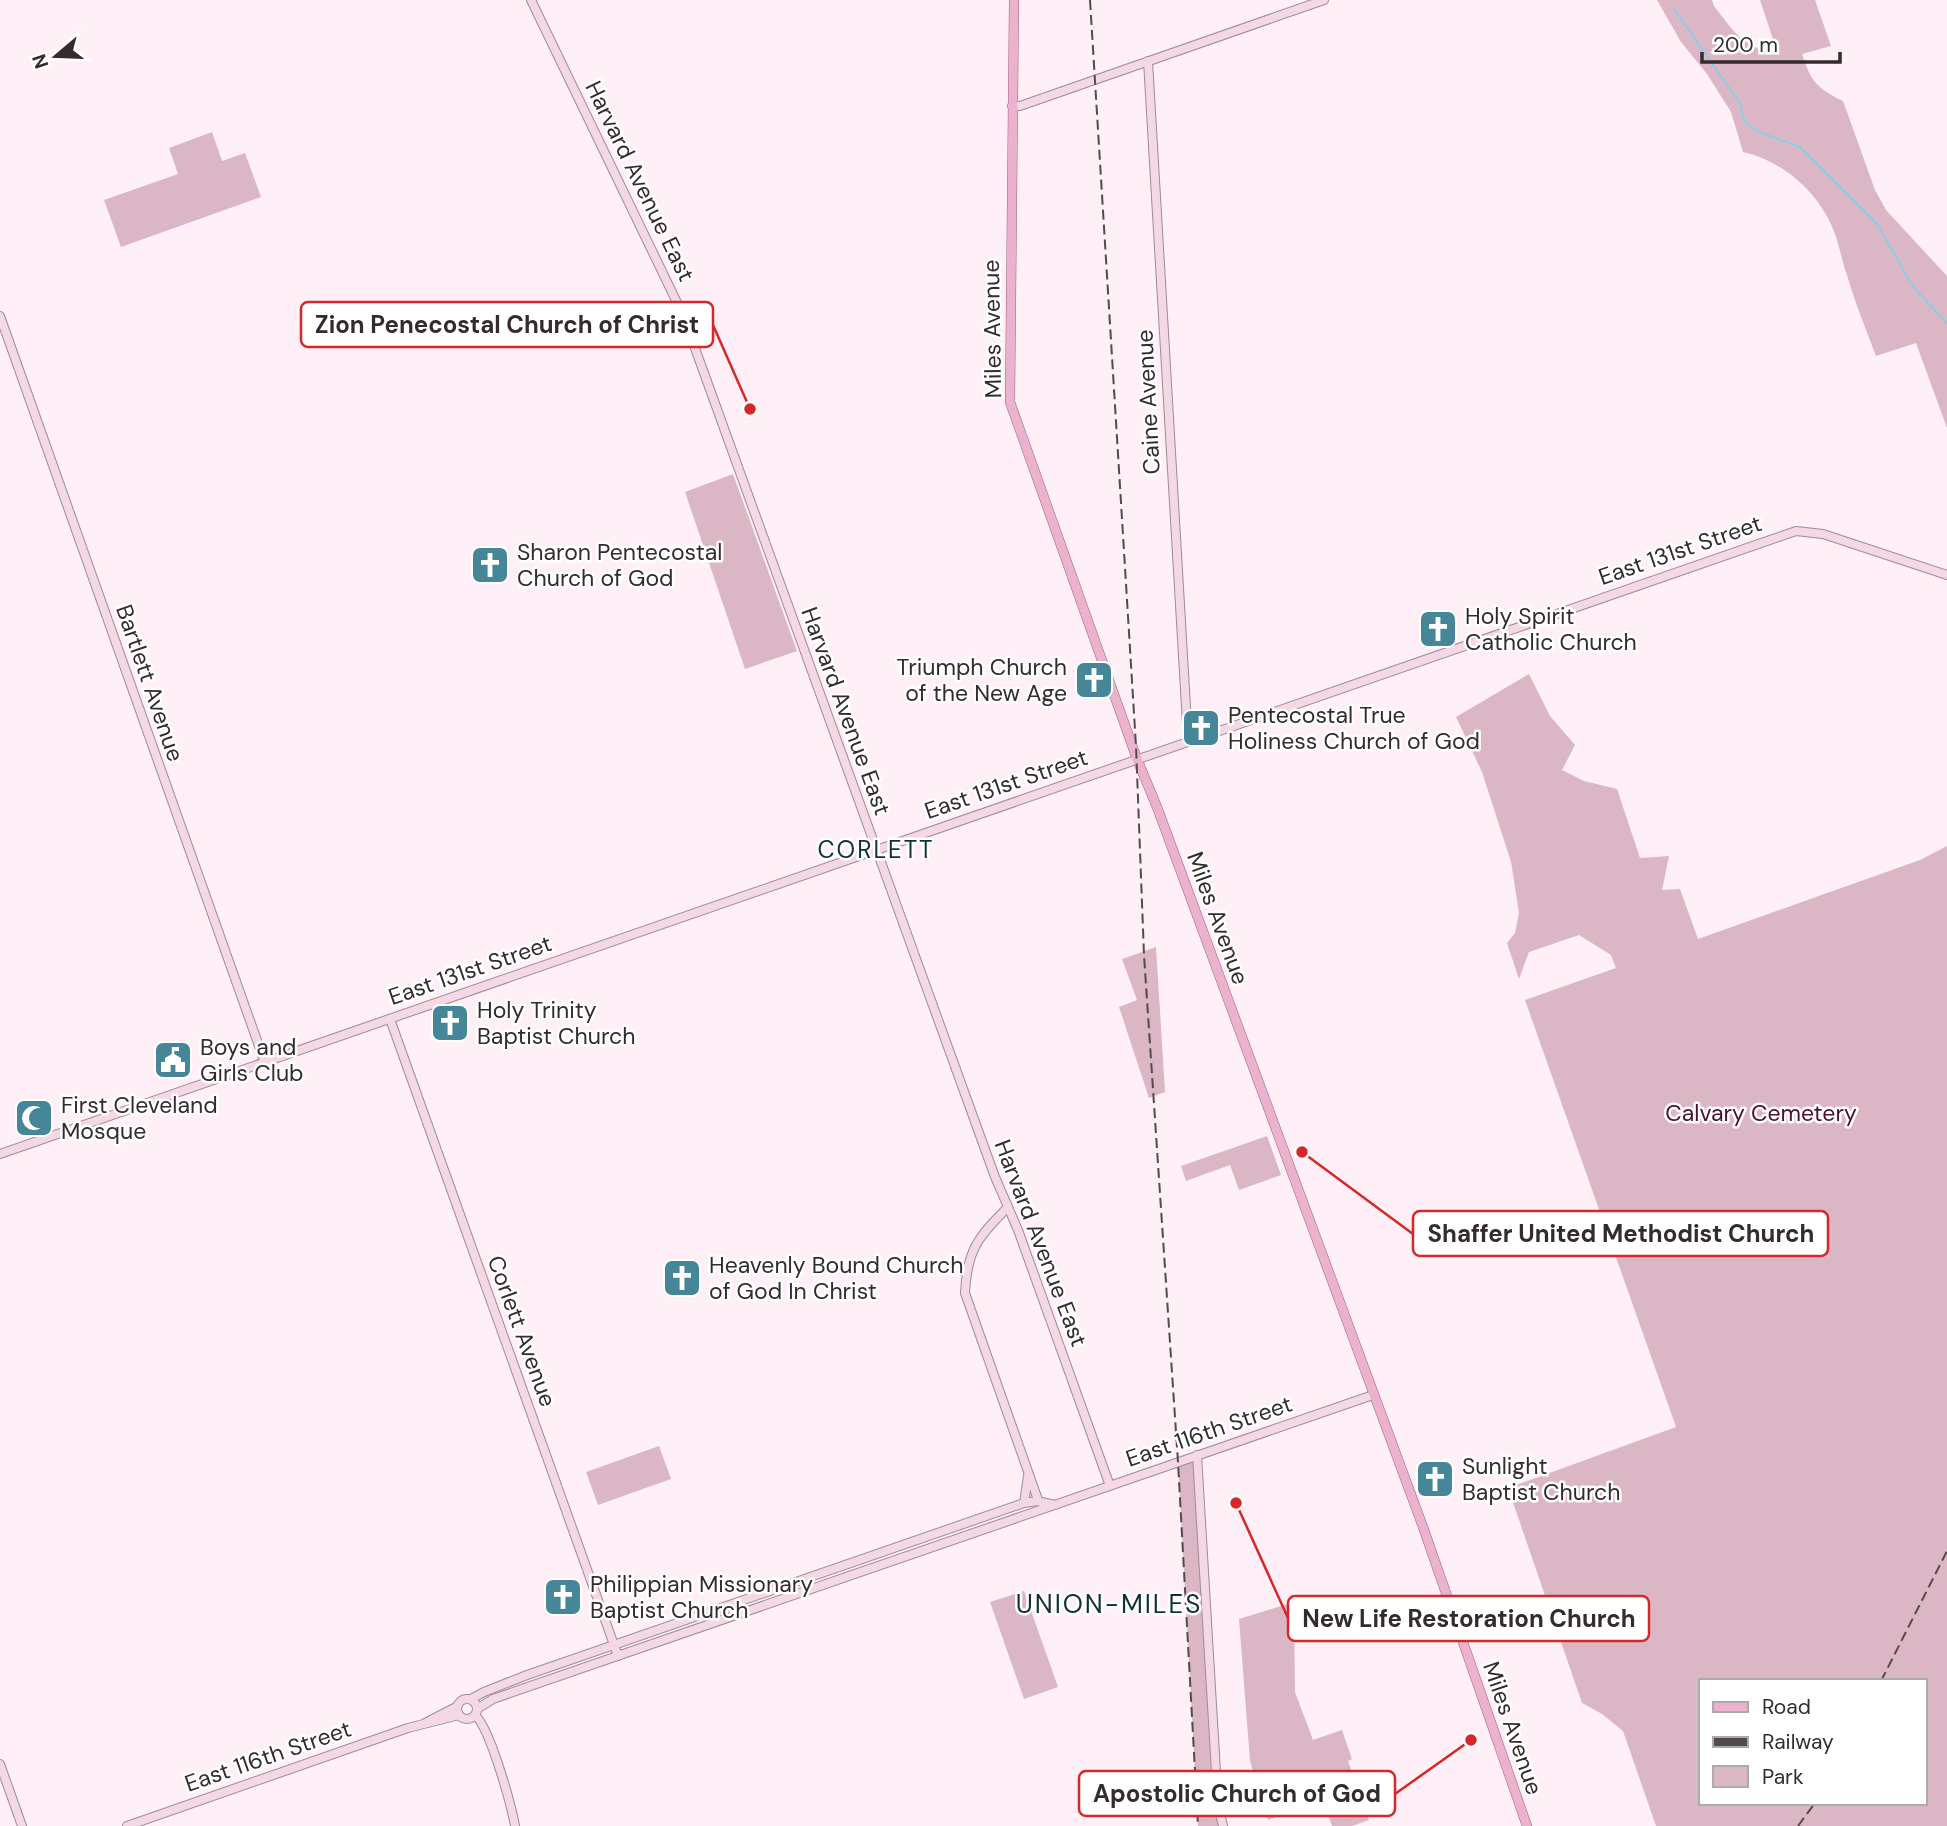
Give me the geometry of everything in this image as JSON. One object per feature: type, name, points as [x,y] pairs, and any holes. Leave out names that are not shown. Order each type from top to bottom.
[{"type":"main road","name":"Miles Avenue","points":[[1014,0],[1010,402],[1137,759],[1423,1527],[1527,1826]]},
{"type":"street","name":"Harvard Avenue East","points":[[531,0],[682,313],[995,1177],[1110,1486]]},
{"type":"street","points":[[1012,106],[1020,106],[1324,0]]},
{"type":"street","name":"Caine Avenue","points":[[1147,61],[1188,741]]},
{"type":"street","name":"Bartlett Avenue","points":[[0,316],[265,1063]]},
{"type":"street","name":"East 131st Street","points":[[0,1154],[1796,531],[1823,534],[1947,575]]},
{"type":"street","name":"Corlett Avenue","points":[[390,1019],[618,1656]]},
{"type":"street","points":[[1008,1207],[978,1240],[969,1260],[965,1293],[1037,1499],[1027,1515]]},
{"type":"street","name":"East 116th Street","points":[[474,1714],[493,1699],[1373,1395]]},
{"type":"street","points":[[1197,1455],[1218,1805],[1223,1826]]},
{"type":"street","points":[[1024,1503],[1029,1473]]},
{"type":"street","points":[[471,1699],[477,1704],[474,1714],[464,1719],[458,1711],[461,1700],[471,1699],[527,1675],[1024,1503],[1037,1499],[1058,1505]]},
{"type":"street","name":"East 116th Street","points":[[127,1826],[423,1724],[434,1724],[458,1711]]},
{"type":"street","points":[[474,1714],[486,1728],[511,1804],[515,1826]]},
{"type":"street","points":[[0,1764],[22,1826]]},
{"type":"green space","points":[[1657,0],[1712,0],[1740,38],[1778,54],[1760,0],[1815,0],[1831,46],[1802,54],[1809,71],[1821,88],[1843,101],[1875,190],[1886,210],[1947,276],[1947,428],[1916,343],[1876,356],[1829,219],[1799,181],[1773,163],[1743,152],[1731,112],[1707,74],[1681,42]]},
{"type":"green space","points":[[212,132],[222,161],[245,153],[261,197],[121,247],[104,200],[178,174],[169,148]]},
{"type":"green space","points":[[733,474],[797,651],[745,669],[685,492]]},
{"type":"green space","name":"Calvary Cemetery","points":[[1529,674],[1550,716],[1575,745],[1562,770],[1584,781],[1617,789],[1640,858],[1669,856],[1662,890],[1680,889],[1698,939],[1920,860],[1947,846],[1947,1826],[1656,1826],[1623,1731],[1602,1714],[1582,1703],[1508,1488],[1676,1427],[1525,1000],[1616,968],[1611,955],[1579,935],[1529,952],[1519,979],[1507,943],[1515,933],[1519,913],[1511,862],[1482,772],[1456,717]]},
{"type":"green space","points":[[1156,947],[1165,1092],[1149,1098],[1119,1007],[1137,1000],[1122,959]]},
{"type":"green space","points":[[1267,1136],[1281,1175],[1239,1190],[1230,1165],[1186,1181],[1181,1166]]},
{"type":"green space","points":[[659,1446],[671,1479],[598,1505],[586,1472]]},
{"type":"green space","points":[[1197,1455],[1223,1826],[1198,1826],[1178,1462]]},
{"type":"green space","points":[[1024,1591],[1058,1687],[1024,1699],[990,1602]]},
{"type":"green space","points":[[1294,1602],[1295,1692],[1313,1740],[1342,1730],[1352,1759],[1348,1761],[1369,1820],[1352,1826],[1332,1826],[1323,1801],[1268,1820],[1250,1761],[1239,1619]]},
{"type":"waterway","points":[[1674,9],[1739,102],[1745,122],[1757,131],[1800,147],[1877,224],[1913,287],[1947,323]]},
{"type":"railway","points":[[1090,0],[1136,746],[1144,955],[1178,1462],[1198,1826]]},
{"type":"railway","points":[[1882,1679],[1947,1551]]},
{"type":"railway","points":[[1798,1826],[1814,1805]]},
{"type":"place","name":"Zion Penecostal Church of Christ","points":[[750,409]]},
{"type":"place","name":"Sharon Pentecostal Church of God","points":[[490,565]]},
{"type":"place","name":"Holy Spirit Catholic Church","points":[[1438,629]]},
{"type":"place","name":"Triumph Church of the New Age","points":[[1094,680]]},
{"type":"place","name":"Pentecostal True Holiness Church of God","points":[[1201,728]]},
{"type":"place","name":"Holy Trinity Baptist Church","points":[[450,1023]]},
{"type":"place","name":"Boys and Girls Club","points":[[173,1060]]},
{"type":"place","name":"First Cleveland Mosque","points":[[34,1118]]},
{"type":"place","name":"Shaffer United Methodist Church","points":[[1302,1152]]},
{"type":"place","name":"Heavenly Bound Church of God In Christ","points":[[682,1278]]},
{"type":"place","name":"Sunlight Baptist Church","points":[[1435,1479]]},
{"type":"place","name":"New Life Restoration Church","points":[[1236,1503]]},
{"type":"place","name":"Philippian Missionary Baptist Church","points":[[563,1597]]},
{"type":"place","name":"Apostolic Church of God","points":[[1471,1740]]},
{"type":"district","name":"CORLETT","points":[[876,850]]},
{"type":"district","name":"UNION-MILES","points":[[1109,1604]]}]
